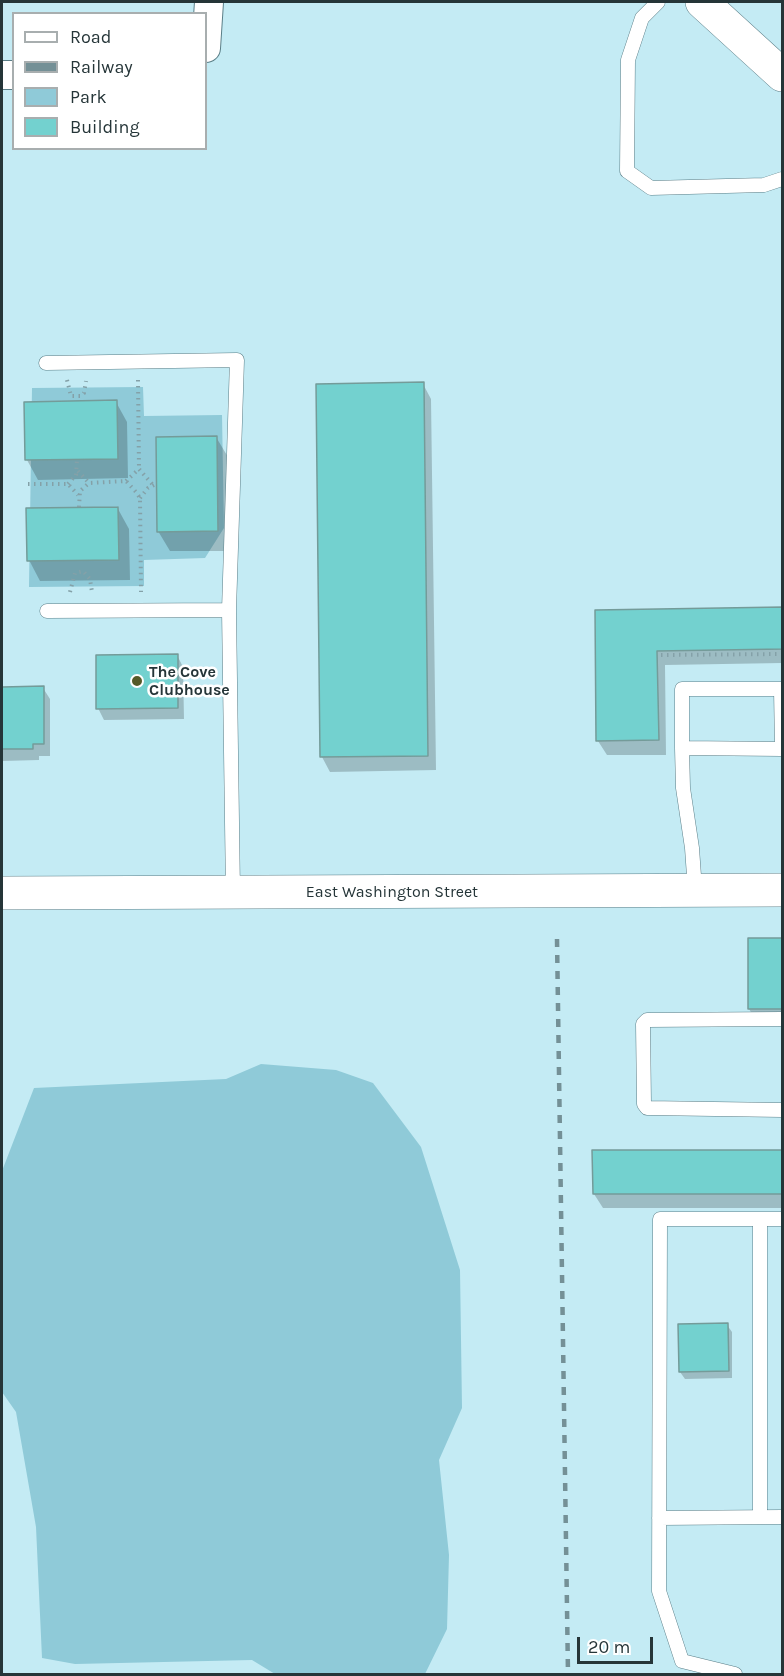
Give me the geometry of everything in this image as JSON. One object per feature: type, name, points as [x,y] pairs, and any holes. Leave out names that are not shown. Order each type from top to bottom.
[{"type":"main road","points":[[702,2],[783,75]]},
{"type":"main road","name":"East Washington Street","points":[[2,893],[233,884],[694,882],[783,874]]},
{"type":"main road","name":"East Washington Street","points":[[2,876],[233,884]]},
{"type":"main road","name":"East Washington Street","points":[[694,882],[783,890]]},
{"type":"street","points":[[207,33],[209,2]]},
{"type":"lane","points":[[658,2],[642,18],[628,60],[627,171],[651,188],[764,185],[783,179]]},
{"type":"lane","points":[[46,363],[237,360],[229,610],[233,884]]},
{"type":"lane","points":[[47,611],[229,610]]},
{"type":"lane","points":[[682,748],[782,749],[781,689],[682,689],[682,748],[683,788],[694,882]]},
{"type":"lane","points":[[783,1019],[647,1020],[643,1024],[644,1104],[647,1108],[783,1110]]},
{"type":"lane","points":[[735,1674],[682,1661],[659,1590],[660,1219],[783,1219]]},
{"type":"lane","points":[[760,1219],[760,1517]]},
{"type":"lane","points":[[659,1518],[783,1517]]},
{"type":"path","points":[[138,362],[139,469],[154,485],[140,498]]},
{"type":"path","points":[[77,459],[78,470],[89,483]]},
{"type":"path","points":[[78,496],[84,486],[89,483],[126,482],[139,469]]},
{"type":"path","points":[[68,484],[78,470]]},
{"type":"path","points":[[126,482],[140,498],[141,610]]},
{"type":"path","points":[[28,484],[68,484]]},
{"type":"path","points":[[68,484],[78,496],[79,507]]},
{"type":"path","points":[[661,655],[783,654]]},
{"type":"green space","points":[[143,387],[144,416],[222,415],[224,528],[205,558],[144,560],[144,586],[29,587],[32,388]]},
{"type":"green space","points":[[261,1064],[336,1070],[373,1083],[421,1147],[460,1270],[462,1408],[439,1460],[449,1555],[447,1629],[425,1674],[275,1674],[252,1660],[75,1664],[42,1658],[36,1527],[16,1412],[2,1392],[2,1171],[34,1088],[226,1079]]},
{"type":"building","points":[[424,382],[428,756],[320,757],[316,384]]},
{"type":"building","points":[[117,400],[118,459],[25,460],[24,402]]},
{"type":"building","points":[[217,436],[218,531],[157,532],[156,437]]},
{"type":"building","points":[[118,507],[119,560],[27,561],[26,508]]},
{"type":"building","points":[[783,607],[783,649],[657,651],[659,740],[596,741],[595,610]]},
{"type":"building","name":"The Cove Clubhouse","points":[[178,654],[178,708],[96,709],[96,655]]},
{"type":"building","points":[[44,686],[44,744],[33,744],[33,749],[2,749],[2,687]]},
{"type":"building","points":[[748,938],[783,938],[783,1009],[748,1009]]},
{"type":"building","points":[[592,1150],[783,1150],[783,1194],[593,1194]]},
{"type":"building","points":[[728,1323],[729,1371],[679,1372],[678,1324]]},
{"type":"railway","points":[[557,939],[568,1674]]},
{"type":"place","name":"The Cove Clubhouse","points":[[137,681]]}]
